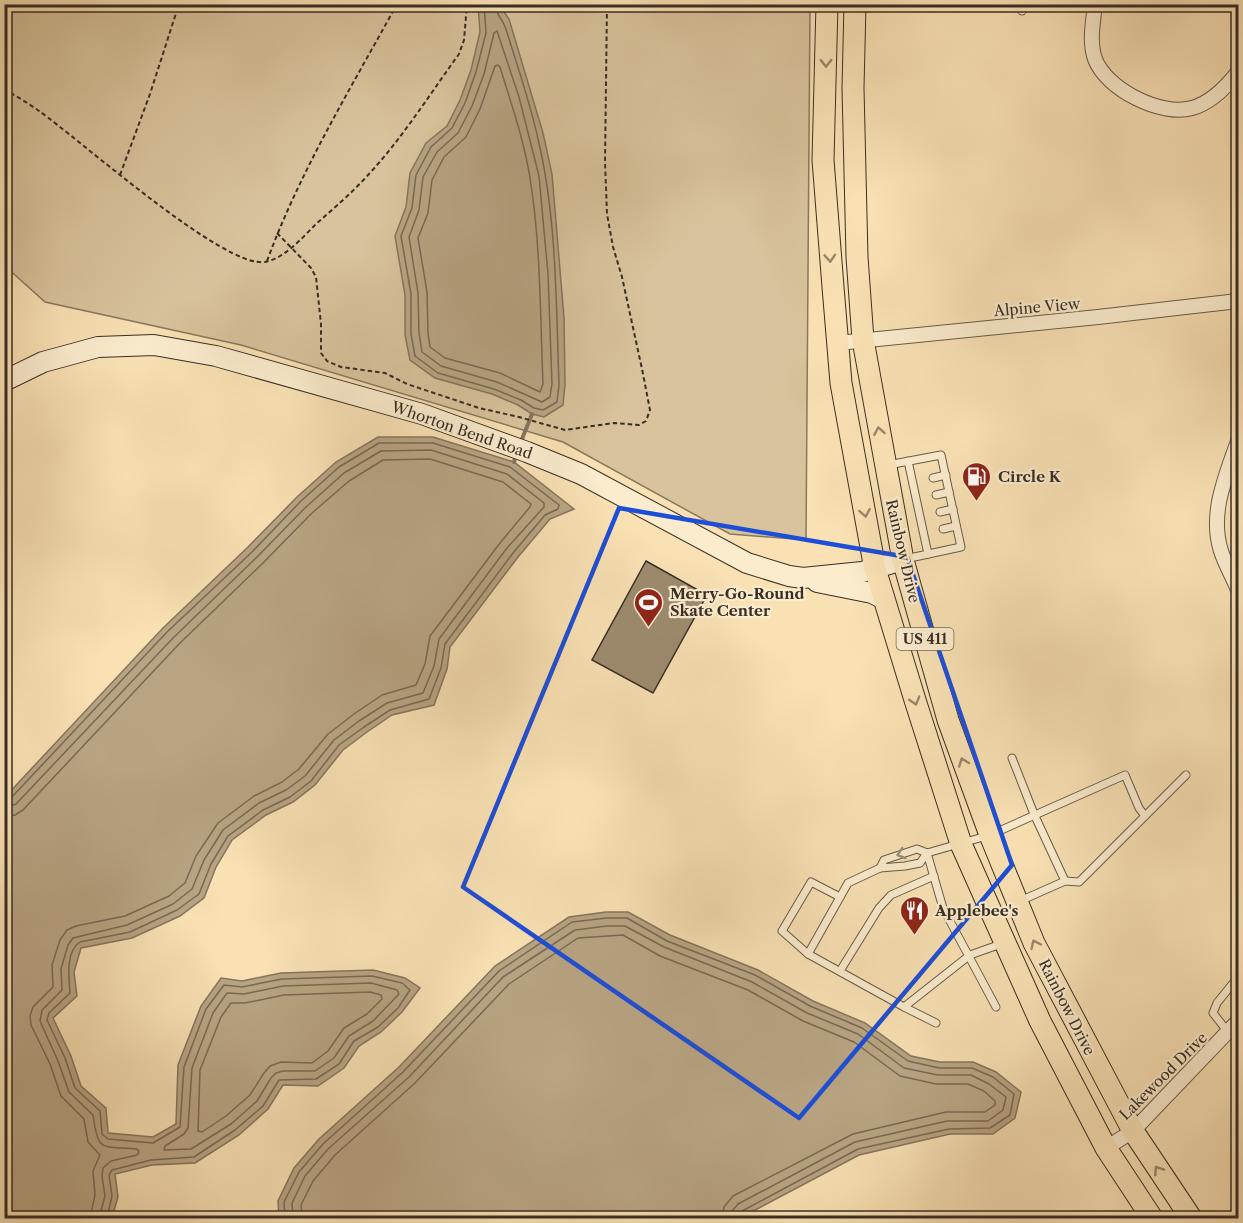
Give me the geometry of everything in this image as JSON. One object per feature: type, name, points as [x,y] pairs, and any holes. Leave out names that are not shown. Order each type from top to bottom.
[{"type":"main road","name":"Rainbow Drive","points":[[828,4],[824,160],[841,383],[875,569],[961,844],[1040,1021],[1106,1148],[1152,1218]]},
{"type":"main road","name":"Rainbow Drive","points":[[855,4],[853,88],[856,235],[863,340],[903,560],[948,720],[990,835],[1034,943],[1132,1131],[1191,1218]]},
{"type":"main road","name":"Whorton Bend Road","points":[[4,381],[43,362],[98,347],[154,345],[216,356],[422,414],[527,452],[581,474],[747,563],[789,576],[803,578],[862,573],[903,560]]},
{"type":"main road","points":[[803,578],[824,585],[872,593],[884,599]]},
{"type":"street","points":[[1095,4],[1091,42],[1095,60],[1105,75],[1123,90],[1154,107],[1166,110],[1192,108],[1217,94],[1239,72]]},
{"type":"street","name":"Alpine View","points":[[838,344],[1239,301]]},
{"type":"street","points":[[1239,441],[1223,483],[1217,513],[1217,531],[1221,552],[1239,590]]},
{"type":"street","name":"Lakewood Drive","points":[[1106,1148],[1132,1131],[1239,1021]]},
{"type":"lane","points":[[885,465],[941,455],[961,547],[903,560]]},
{"type":"lane","points":[[909,461],[927,533],[928,554]]},
{"type":"lane","points":[[933,478],[945,475]]},
{"type":"lane","points":[[936,495],[949,492]]},
{"type":"lane","points":[[940,512],[953,509]]},
{"type":"lane","points":[[943,529],[956,526]]},
{"type":"lane","points":[[1012,758],[1034,814],[1065,881]]},
{"type":"lane","points":[[880,868],[884,860],[916,849],[927,853],[990,835],[1125,775],[1139,808],[1145,816]]},
{"type":"lane","points":[[1017,903],[1065,881],[1079,882],[1186,776]]},
{"type":"lane","points":[[808,954],[848,883],[880,868],[920,862],[927,853]]},
{"type":"lane","points":[[927,853],[944,908],[996,1007]]},
{"type":"lane","points":[[840,970],[879,909],[891,895],[934,876]]},
{"type":"lane","points":[[840,897],[811,882],[782,932],[808,954],[936,1023]]},
{"type":"lane","points":[[904,1007],[970,955],[1005,942]]},
{"type":"lane","points":[[1228,1032],[1213,1013],[1217,1003],[1239,977]]},
{"type":"path","points":[[120,175],[150,94],[179,4]]},
{"type":"path","points":[[267,261],[277,233],[309,164],[397,4]]},
{"type":"path","points":[[4,89],[40,111],[155,203],[230,251],[251,261],[267,261],[291,247],[368,176],[395,144],[459,54],[464,40],[467,4]]},
{"type":"path","points":[[277,233],[311,268],[316,277],[321,324],[321,353],[327,361],[341,368],[385,373],[407,384],[479,408],[565,430],[614,423],[639,425],[646,421],[650,410],[607,214],[605,162],[607,4]]},
{"type":"highlighted area","points":[[619,508],[907,557],[1012,865],[799,1118],[463,887]]},
{"type":"shaded area","points":[[5,5],[810,5],[806,540],[730,534],[563,442],[241,345],[45,302],[5,266]]},
{"type":"water","points":[[478,5],[499,5],[509,19],[543,133],[552,174],[564,318],[565,385],[563,405],[544,417],[532,414],[492,394],[435,378],[410,360],[405,335],[405,295],[395,236],[406,207],[410,173],[426,143],[447,126],[471,70],[480,32]]},
{"type":"water","points":[[378,437],[433,437],[514,462],[574,509],[550,519],[518,557],[450,647],[447,669],[434,705],[392,715],[343,750],[315,785],[293,802],[266,815],[232,840],[216,867],[204,898],[180,916],[132,938],[81,948],[74,972],[77,996],[53,1018],[71,1056],[81,1086],[106,1108],[108,1133],[153,1137],[176,1124],[178,1065],[201,1006],[221,978],[242,981],[281,973],[373,970],[405,978],[420,988],[402,1012],[381,1032],[359,1046],[344,1068],[318,1086],[283,1085],[268,1109],[239,1135],[195,1163],[152,1165],[115,1174],[118,1197],[112,1218],[5,1218],[5,797],[163,628],[297,497],[336,462]]},
{"type":"water","points":[[606,912],[628,912],[670,935],[758,970],[813,1001],[865,1023],[911,1056],[940,1062],[973,1062],[996,1072],[1021,1092],[1015,1118],[993,1134],[950,1134],[859,1155],[740,1218],[279,1218],[278,1201],[294,1168],[319,1139],[399,1067],[495,966],[569,917]]},
{"type":"building","name":"Merry-Go-Round Skate Center","points":[[646,561],[707,595],[653,693],[592,660]]},
{"type":"waterway","points":[[520,444],[532,414]]},
{"type":"waterway","points":[[514,462],[516,454]]},
{"type":"place","name":"Circle K","points":[[977,502]]},
{"type":"place","name":"Merry-Go-Round Skate Center","points":[[649,628]]},
{"type":"place","name":"Applebee's","points":[[914,936]]}]
